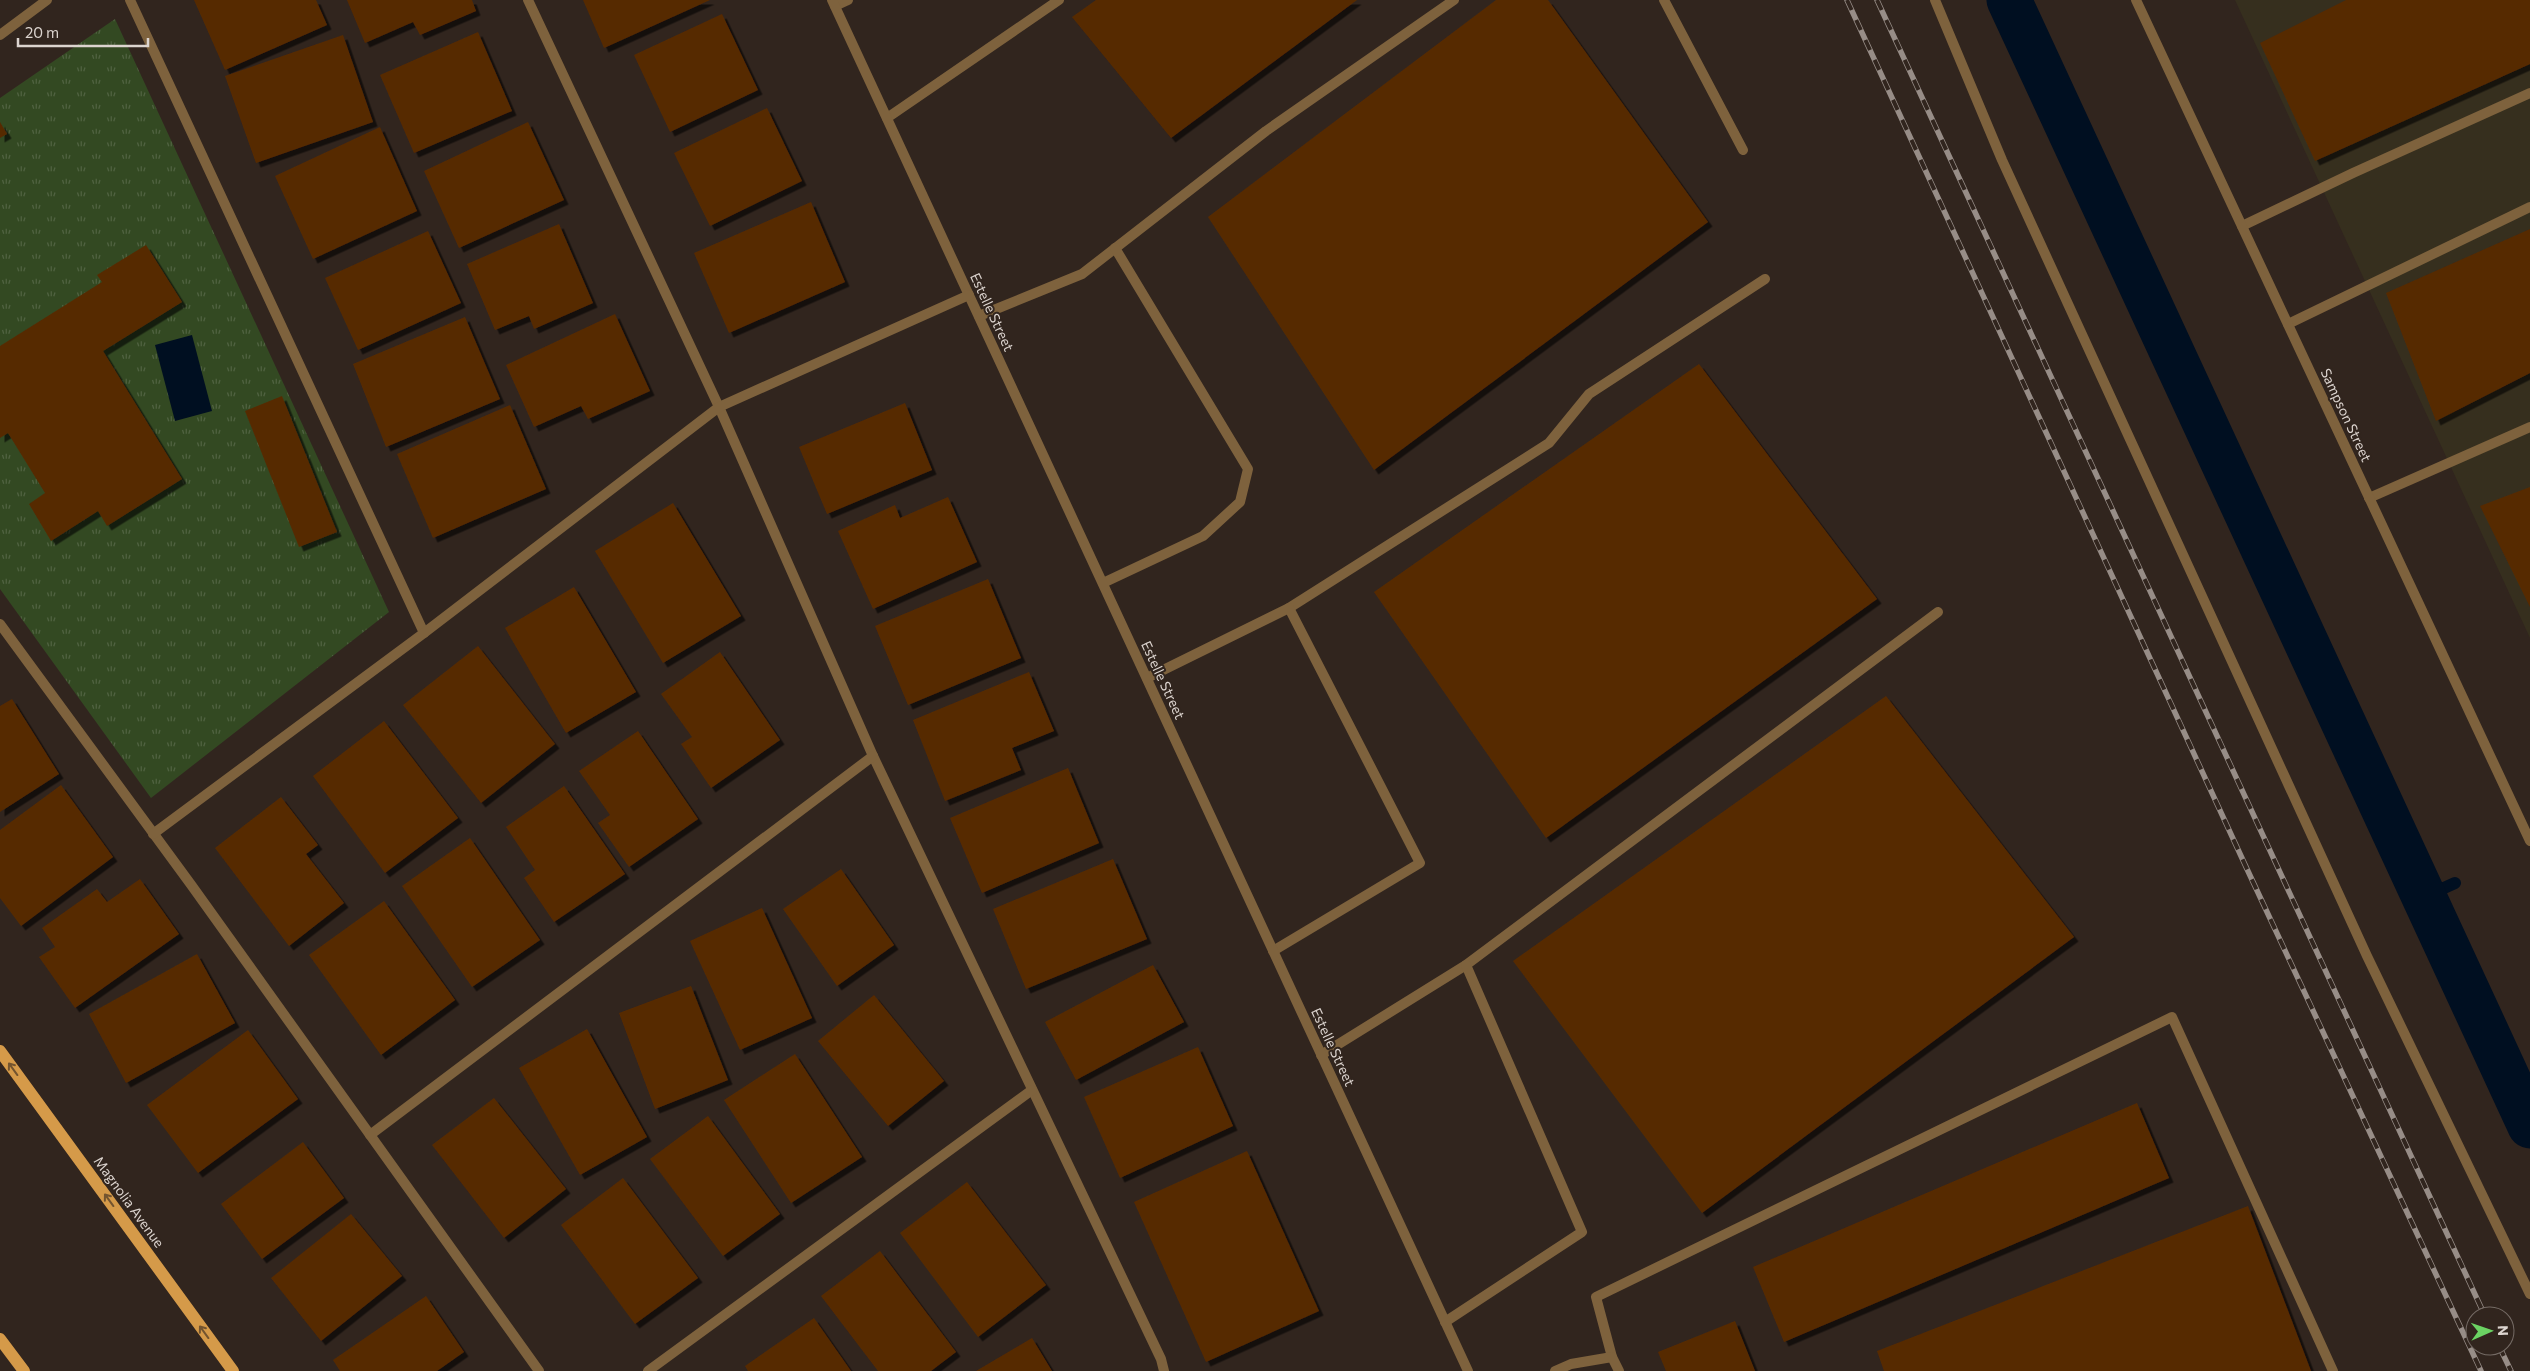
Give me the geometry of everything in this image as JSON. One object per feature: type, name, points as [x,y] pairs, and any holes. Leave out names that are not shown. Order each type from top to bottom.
[{"type":"main road","name":"Magnolia Avenue","points":[[0,1051],[233,1371]]},
{"type":"main road","points":[[0,1339],[24,1371]]},
{"type":"street","points":[[0,35],[47,0]]},
{"type":"street","points":[[130,0],[424,633]]},
{"type":"street","points":[[528,0],[719,407],[873,756],[1161,1359],[1164,1371]]},
{"type":"street","points":[[834,3],[848,0]]},
{"type":"street","points":[[887,118],[1059,0]]},
{"type":"street","points":[[980,316],[1082,274],[1266,131],[1454,0]]},
{"type":"street","points":[[1664,0],[1743,150]]},
{"type":"street","points":[[1935,0],[2002,160],[2367,956],[2530,1294]]},
{"type":"street","name":"Sampson Street","points":[[2136,0],[2530,841]]},
{"type":"street","name":"Estelle Street","points":[[834,3],[1468,1371]]},
{"type":"street","points":[[2242,226],[2353,173],[2530,93]]},
{"type":"street","points":[[2288,324],[2530,207]]},
{"type":"street","points":[[1103,583],[1203,536],[1240,502],[1248,470],[1115,248]]},
{"type":"street","points":[[1147,678],[1289,608],[1549,443],[1589,394],[1764,279]]},
{"type":"street","points":[[153,834],[424,633],[719,407],[969,295]]},
{"type":"street","points":[[2369,498],[2530,427]]},
{"type":"street","points":[[1273,951],[1420,863],[1289,608]]},
{"type":"street","points":[[1321,1055],[1466,965],[1938,612]]},
{"type":"street","points":[[0,624],[539,1371]]},
{"type":"street","points":[[370,1135],[873,756]]},
{"type":"street","points":[[1445,1322],[1582,1232],[1466,965]]},
{"type":"street","points":[[1619,1371],[1612,1357],[1596,1297],[2172,1017],[2333,1371]]},
{"type":"street","points":[[648,1371],[1032,1090]]},
{"type":"street","points":[[1555,1371],[1570,1364],[1612,1357]]},
{"type":"shaded area","points":[[2235,0],[2530,0],[2530,638]]},
{"type":"green space","points":[[115,19],[389,612],[151,798],[0,589],[0,98]]},
{"type":"water","points":[[192,335],[212,411],[175,421],[155,345]]},
{"type":"building","points":[[194,0],[316,0],[327,25],[225,70]]},
{"type":"building","points":[[347,0],[472,0],[476,11],[420,35],[413,22],[365,43]]},
{"type":"building","points":[[583,0],[710,0],[604,48]]},
{"type":"building","points":[[1096,0],[1357,0],[1171,138],[1072,17]]},
{"type":"building","points":[[1496,0],[1548,0],[1708,222],[1374,470],[1208,217]]},
{"type":"building","points":[[2346,0],[2530,0],[2530,64],[2315,161],[2260,43]]},
{"type":"building","points":[[722,14],[758,90],[670,132],[634,55]]},
{"type":"building","points":[[478,32],[512,111],[414,153],[380,75]]},
{"type":"building","points":[[343,35],[373,122],[256,163],[225,76]]},
{"type":"building","points":[[767,108],[802,181],[710,226],[674,153]]},
{"type":"building","points":[[0,122],[7,134],[0,138]]},
{"type":"building","points":[[528,122],[564,200],[459,248],[424,171]]},
{"type":"building","points":[[380,127],[417,211],[313,259],[275,176]]},
{"type":"building","points":[[811,202],[845,282],[729,333],[694,253]]},
{"type":"building","points":[[559,224],[593,303],[534,329],[529,316],[495,330],[467,264]]},
{"type":"building","points":[[2530,229],[2530,373],[2436,421],[2386,293]]},
{"type":"building","points":[[428,231],[461,303],[358,350],[325,278]]},
{"type":"building","points":[[146,245],[182,302],[103,351],[182,479],[107,526],[98,511],[51,541],[29,504],[45,493],[8,433],[0,438],[0,346],[102,282],[97,275]]},
{"type":"building","points":[[615,314],[650,391],[588,419],[581,406],[534,427],[506,365]]},
{"type":"building","points":[[465,317],[500,399],[386,447],[353,364]]},
{"type":"building","points":[[1699,364],[1877,599],[1546,838],[1374,592]]},
{"type":"building","points":[[282,396],[337,532],[299,547],[245,411]]},
{"type":"building","points":[[905,403],[932,470],[827,514],[799,447]]},
{"type":"building","points":[[510,405],[546,489],[433,538],[397,454]]},
{"type":"building","points":[[2530,487],[2530,607],[2480,506]]},
{"type":"building","points":[[948,497],[977,562],[873,609],[838,531],[895,505],[900,518]]},
{"type":"building","points":[[673,503],[741,616],[663,663],[595,551]]},
{"type":"building","points":[[988,579],[1021,658],[908,705],[875,626]]},
{"type":"building","points":[[574,587],[636,692],[566,733],[505,628]]},
{"type":"building","points":[[478,646],[555,744],[481,803],[403,705]]},
{"type":"building","points":[[720,652],[780,740],[711,788],[681,744],[692,737],[661,694]]},
{"type":"building","points":[[1029,672],[1054,731],[1012,748],[1021,770],[945,801],[913,720]]},
{"type":"building","points":[[1886,696],[2074,937],[1702,1213],[1513,961]]},
{"type":"building","points":[[12,699],[59,774],[0,812],[0,706]]},
{"type":"building","points":[[384,721],[458,818],[385,873],[313,776]]},
{"type":"building","points":[[638,731],[698,819],[629,867],[598,823],[610,815],[579,771]]},
{"type":"building","points":[[1068,768],[1099,843],[982,893],[950,818]]},
{"type":"building","points":[[61,785],[113,857],[21,926],[0,898],[0,830]]},
{"type":"building","points":[[564,786],[625,874],[554,922],[524,878],[535,870],[506,827]]},
{"type":"building","points":[[281,797],[318,845],[306,854],[344,903],[289,946],[215,848]]},
{"type":"building","points":[[470,838],[540,940],[472,987],[402,886]]},
{"type":"building","points":[[1113,859],[1147,939],[1026,989],[993,909]]},
{"type":"building","points":[[841,869],[894,945],[837,986],[783,909]]},
{"type":"building","points":[[140,879],[179,934],[75,1008],[39,957],[55,947],[42,928],[97,889],[107,902]]},
{"type":"building","points":[[384,901],[455,1000],[381,1055],[309,955]]},
{"type":"building","points":[[762,908],[812,1018],[740,1050],[690,941]]},
{"type":"building","points":[[197,954],[235,1023],[126,1083],[89,1014]]},
{"type":"building","points":[[1153,965],[1184,1022],[1076,1080],[1045,1022]]},
{"type":"building","points":[[691,986],[728,1080],[655,1109],[619,1013]]},
{"type":"building","points":[[874,995],[944,1081],[888,1126],[818,1041]]},
{"type":"building","points":[[587,1029],[647,1137],[580,1175],[519,1068]]},
{"type":"building","points":[[248,1030],[298,1099],[198,1173],[147,1105]]},
{"type":"building","points":[[1198,1047],[1233,1126],[1120,1178],[1084,1097]]},
{"type":"building","points":[[795,1054],[862,1157],[791,1203],[724,1100]]},
{"type":"building","points":[[494,1098],[566,1189],[504,1238],[432,1145]]},
{"type":"building","points":[[2137,1103],[2169,1178],[1784,1342],[1753,1267]]},
{"type":"building","points":[[708,1116],[780,1214],[723,1256],[650,1159]]},
{"type":"building","points":[[303,1142],[344,1198],[262,1259],[221,1204]]},
{"type":"building","points":[[1247,1151],[1319,1311],[1206,1362],[1134,1202]]},
{"type":"building","points":[[623,1178],[698,1278],[635,1324],[561,1225]]},
{"type":"building","points":[[967,1182],[1046,1285],[978,1337],[900,1233]]},
{"type":"building","points":[[2248,1206],[2311,1371],[1884,1371],[1877,1351]]},
{"type":"building","points":[[351,1214],[402,1276],[321,1341],[271,1278]]},
{"type":"building","points":[[880,1251],[956,1352],[931,1371],[878,1371],[821,1296]]},
{"type":"building","points":[[426,1296],[464,1352],[437,1371],[340,1371],[333,1360]]},
{"type":"building","points":[[814,1318],[851,1371],[748,1371],[745,1366]]},
{"type":"building","points":[[1735,1321],[1755,1371],[1666,1371],[1658,1352]]},
{"type":"building","points":[[1032,1338],[1052,1371],[976,1371]]},
{"type":"waterway","points":[[2009,0],[2530,1126]]},
{"type":"waterway","points":[[2424,897],[2455,883]]},
{"type":"railway","points":[[1847,0],[2247,869],[2481,1371]]},
{"type":"railway","points":[[1877,0],[2480,1306]]},
{"type":"railway","points":[[2504,1356],[2511,1371]]}]
